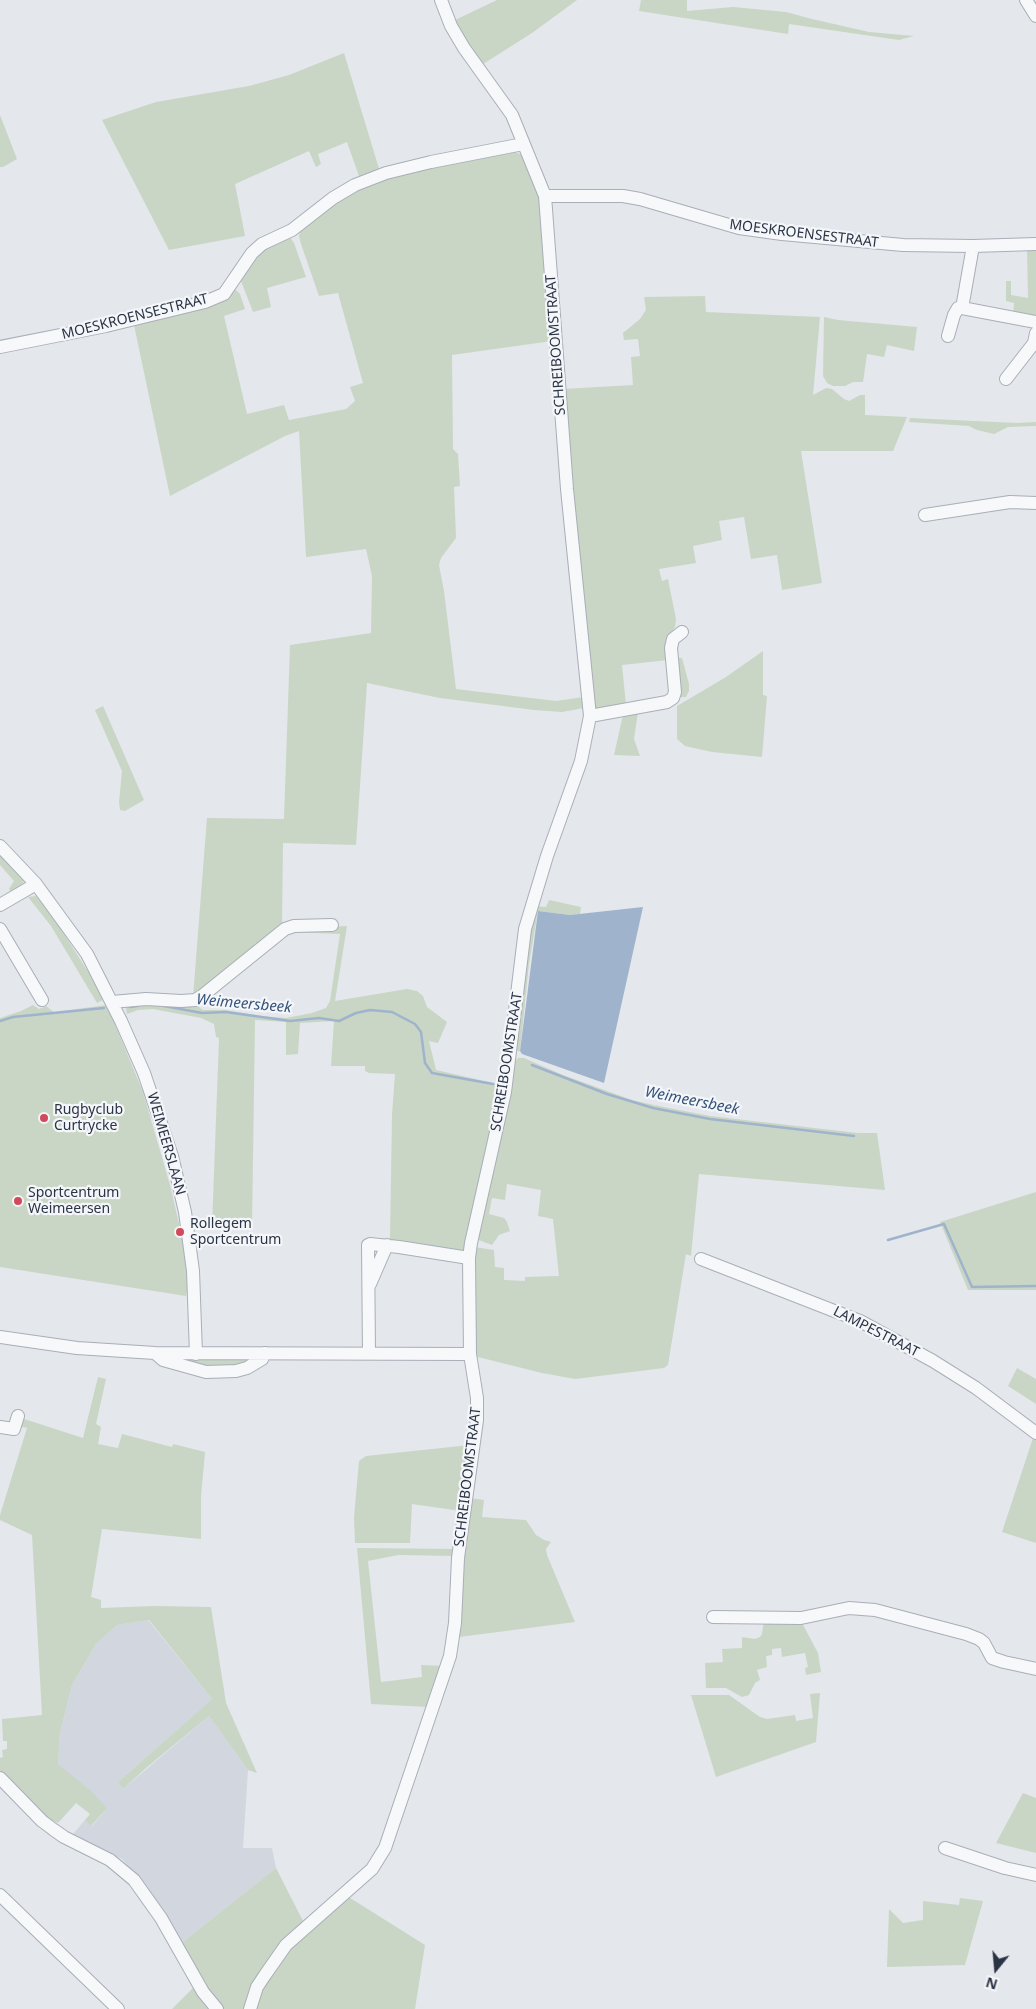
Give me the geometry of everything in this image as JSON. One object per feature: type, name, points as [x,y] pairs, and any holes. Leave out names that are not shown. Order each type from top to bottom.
[{"type":"street","name":"SCHREIBOOMSTRAAT","points":[[250,2009],[257,1987],[286,1945],[372,1869],[385,1848],[446,1672],[453,1642],[458,1558],[477,1420],[477,1398],[470,1354],[469,1258],[474,1225],[505,1092],[525,929],[547,856],[581,761],[590,716],[567,489],[545,196],[512,116],[464,48],[451,26],[441,0]]},
{"type":"street","points":[[1026,0],[1036,16]]},
{"type":"street","name":"MOESKROENSESTRAAT","points":[[0,347],[97,328],[205,302],[224,294],[252,253],[262,244],[292,230],[333,198],[355,185],[386,173],[431,162],[523,144]]},
{"type":"street","name":"MOESKROENSESTRAAT","points":[[545,196],[623,196],[640,198],[739,228],[782,234],[903,245],[973,246],[1036,244]]},
{"type":"street","points":[[962,308],[973,246]]},
{"type":"street","points":[[948,336],[958,308],[1036,322]]},
{"type":"street","points":[[1006,379],[1034,343],[1036,333]]},
{"type":"street","points":[[926,515],[1010,502],[1036,503]]},
{"type":"street","points":[[590,716],[667,702],[673,698],[675,692],[671,648],[673,639],[682,632]]},
{"type":"street","name":"WEIMEERSLAAN","points":[[0,846],[36,884],[87,954],[112,1002],[144,1073],[172,1156],[185,1212],[193,1271],[196,1354]]},
{"type":"street","points":[[0,905],[36,884]]},
{"type":"street","points":[[112,1002],[146,999],[195,1000],[285,929],[294,926],[332,925]]},
{"type":"street","points":[[0,929],[42,1000]]},
{"type":"street","points":[[369,1353],[368,1288],[387,1245],[469,1258]]},
{"type":"street","name":"LAMPESTRAAT","points":[[701,1259],[860,1321],[933,1361],[976,1388],[1036,1433]]},
{"type":"street","points":[[0,1337],[77,1348],[155,1353],[470,1354]]},
{"type":"street","points":[[155,1353],[163,1360],[206,1372],[236,1371],[247,1368],[262,1359],[265,1354]]},
{"type":"street","points":[[0,1427],[14,1429],[18,1416]]},
{"type":"street","points":[[713,1618],[802,1618],[849,1608],[874,1610],[979,1638],[992,1658],[1036,1669]]},
{"type":"street","points":[[0,1778],[42,1821],[64,1837],[110,1860],[134,1880],[161,1918],[204,1992],[217,2009]]},
{"type":"street","points":[[945,1848],[1005,1868],[1036,1875]]},
{"type":"street","points":[[0,1895],[118,2009]]},
{"type":"shaded area","points":[[148,1620],[212,1699],[118,1782],[123,1789],[209,1716],[248,1770],[243,1848],[272,1848],[276,1868],[179,1945],[145,1888],[122,1859],[73,1834],[85,1820],[92,1826],[107,1808],[58,1764],[60,1733],[72,1685],[96,1644],[117,1625]]},
{"type":"green space","points":[[497,0],[577,0],[532,33],[480,66],[453,21]]},
{"type":"green space","points":[[641,0],[687,0],[687,11],[733,7],[786,12],[869,32],[914,36],[899,40],[789,24],[788,34],[639,11]]},
{"type":"green space","points":[[344,53],[380,172],[360,179],[347,142],[318,154],[321,164],[316,167],[309,151],[235,184],[245,236],[169,250],[102,120],[156,102],[249,86],[289,75]]},
{"type":"green space","points":[[0,115],[17,159],[3,167],[0,167]]},
{"type":"green space","points":[[516,152],[525,157],[539,191],[552,341],[452,355],[453,449],[458,454],[460,486],[454,487],[456,538],[441,558],[439,565],[456,689],[556,701],[584,697],[584,708],[562,712],[534,710],[440,698],[367,683],[356,845],[283,843],[282,927],[193,997],[207,818],[284,819],[290,645],[371,633],[372,576],[366,549],[306,557],[299,431],[285,436],[170,496],[134,325],[236,290],[240,294],[245,309],[224,316],[247,414],[284,405],[289,420],[346,409],[355,401],[350,387],[363,383],[338,293],[319,296],[301,244],[299,236],[301,229],[346,196],[387,176]]},
{"type":"green space","points":[[289,236],[294,243],[306,277],[267,288],[271,307],[253,312],[241,281],[250,262],[265,247]]},
{"type":"green space","points":[[1036,247],[1036,319],[1013,315],[1014,303],[1006,301],[1006,281],[1011,281],[1011,295],[1028,298],[1027,248]]},
{"type":"green space","points":[[705,296],[706,312],[820,317],[813,395],[826,388],[832,389],[849,401],[860,395],[865,395],[865,415],[907,417],[893,451],[801,451],[822,583],[782,590],[777,555],[751,559],[744,517],[719,521],[722,540],[693,546],[696,563],[659,569],[662,581],[668,579],[676,619],[675,627],[669,638],[668,660],[622,665],[626,705],[595,711],[563,389],[633,385],[631,357],[640,356],[638,339],[624,340],[623,333],[640,319],[646,310],[644,297]]},
{"type":"green space","points":[[824,317],[917,327],[914,351],[887,345],[884,357],[867,354],[863,382],[853,382],[845,386],[833,386],[827,383],[823,376]]},
{"type":"green space","points":[[910,418],[1017,423],[1036,422],[1036,426],[1008,427],[994,434],[969,426],[909,422]]},
{"type":"green space","points":[[763,651],[763,695],[767,696],[762,757],[712,752],[685,746],[677,739],[677,706],[726,677]]},
{"type":"green space","points":[[673,658],[682,658],[689,684],[689,691],[686,697],[679,695]]},
{"type":"green space","points":[[103,706],[144,800],[125,811],[120,810],[119,802],[122,771],[95,710]]},
{"type":"green space","points":[[638,712],[634,739],[640,756],[614,755],[623,715]]},
{"type":"green space","points":[[0,854],[24,879],[23,885],[12,894],[9,889],[14,881],[0,865]]},
{"type":"green space","points":[[36,896],[54,918],[90,975],[103,1000],[97,1003],[51,926],[28,897]]},
{"type":"green space","points":[[549,900],[581,907],[580,914],[570,915],[538,911],[529,964],[520,1051],[516,1051],[529,929],[536,906],[546,907]]},
{"type":"green space","points":[[347,926],[335,1001],[407,989],[417,991],[423,996],[427,1007],[447,1022],[438,1043],[429,1041],[436,1070],[502,1085],[465,1252],[394,1243],[390,1239],[392,1115],[395,1074],[369,1073],[365,1071],[365,1066],[331,1066],[334,1021],[300,1023],[298,1054],[286,1055],[286,1022],[255,1020],[252,1228],[212,1227],[219,1038],[216,1037],[214,1024],[201,1018],[153,1009],[138,1010],[127,1014],[126,1008],[128,1004],[197,1003],[203,1010],[225,1010],[286,1018],[326,1008],[330,1001],[340,934],[291,932],[311,928]]},
{"type":"green space","points":[[33,1005],[39,1009],[46,1006],[54,1012],[107,1005],[143,1092],[170,1185],[184,1245],[188,1286],[186,1296],[0,1267],[0,1018]]},
{"type":"green space","points":[[518,1058],[524,1058],[563,1075],[632,1100],[654,1105],[710,1116],[858,1133],[877,1133],[885,1190],[699,1174],[691,1256],[686,1254],[668,1365],[664,1368],[575,1379],[474,1356],[474,1247],[494,1250],[495,1267],[504,1268],[504,1280],[525,1281],[525,1277],[559,1276],[553,1219],[538,1216],[541,1190],[507,1184],[505,1200],[492,1198],[489,1214],[504,1218],[510,1231],[499,1235],[492,1245],[476,1239],[515,1061]]},
{"type":"green space","points":[[1036,1192],[1036,1290],[968,1290],[940,1222]]},
{"type":"green space","points":[[178,1359],[249,1359],[251,1361],[216,1371]]},
{"type":"green space","points":[[1017,1368],[1036,1379],[1036,1404],[1008,1386]]},
{"type":"green space","points":[[98,1377],[106,1379],[96,1424],[101,1427],[98,1444],[118,1448],[122,1434],[172,1447],[173,1444],[205,1452],[201,1496],[201,1539],[102,1529],[91,1597],[101,1600],[101,1608],[154,1606],[211,1607],[226,1703],[257,1773],[248,1770],[209,1716],[123,1789],[118,1782],[212,1699],[149,1620],[117,1625],[96,1644],[72,1685],[60,1733],[58,1764],[91,1791],[107,1808],[91,1826],[85,1820],[90,1814],[76,1803],[58,1823],[41,1815],[0,1773],[0,1758],[3,1757],[2,1750],[7,1749],[7,1741],[3,1741],[2,1719],[42,1715],[32,1535],[0,1520],[0,1515],[27,1428],[19,1426],[21,1418],[83,1438]]},
{"type":"green space","points":[[1034,1435],[1036,1436],[1036,1543],[1002,1532]]},
{"type":"green space","points":[[470,1445],[461,1511],[412,1504],[410,1543],[355,1543],[354,1517],[359,1461],[366,1456]]},
{"type":"green space","points":[[469,1498],[484,1500],[482,1517],[526,1520],[536,1535],[551,1542],[546,1549],[547,1555],[575,1622],[459,1637],[460,1585]]},
{"type":"green space","points":[[357,1548],[456,1549],[455,1556],[398,1555],[368,1561],[381,1682],[422,1677],[421,1665],[445,1666],[428,1707],[371,1704]]},
{"type":"green space","points":[[764,1619],[801,1621],[818,1653],[821,1672],[806,1675],[805,1668],[808,1667],[805,1653],[782,1657],[781,1648],[772,1649],[772,1655],[766,1656],[767,1667],[757,1670],[760,1680],[755,1683],[749,1695],[742,1697],[726,1688],[706,1688],[705,1663],[723,1662],[722,1649],[742,1648],[742,1637],[755,1639],[760,1637]]},
{"type":"green space","points":[[820,1693],[816,1742],[716,1777],[691,1695],[729,1695],[760,1717],[767,1719],[795,1715],[796,1721],[813,1718],[810,1694]]},
{"type":"green space","points":[[1023,1793],[1036,1798],[1036,1853],[996,1843]]},
{"type":"green space","points":[[276,1868],[304,1923],[245,2009],[220,2009],[179,1945]]},
{"type":"green space","points":[[347,1896],[425,1945],[415,2009],[252,2009],[276,1963]]},
{"type":"green space","points":[[960,1898],[983,1901],[965,1965],[887,1967],[889,1909],[903,1923],[923,1920],[923,1901],[959,1905]]},
{"type":"green space","points":[[195,1986],[214,2009],[172,2009]]},
{"type":"water","points":[[643,907],[604,1083],[522,1054],[520,1051],[538,911],[570,915]]},
{"type":"waterway","name":"Weimeersbeek","points":[[130,1007],[137,1006]]},
{"type":"waterway","name":"Weimeersbeek","points":[[164,1006],[202,1013],[226,1012],[290,1021],[319,1018],[339,1021],[356,1013],[370,1010],[392,1012],[415,1024],[421,1032],[425,1063],[432,1073],[493,1084]]},
{"type":"waterway","name":"Weimeersbeek","points":[[0,1021],[13,1017],[104,1008]]},
{"type":"waterway","name":"Weimeersbeek","points":[[532,1065],[607,1094],[653,1108],[710,1119],[854,1136]]},
{"type":"waterway","name":"Weimeersbeek","points":[[888,1240],[944,1224],[972,1287],[1036,1286]]},
{"type":"place","name":"Rugbyclub Curtrycke","points":[[44,1118]]},
{"type":"place","name":"Sportcentrum Weimeersen","points":[[18,1201]]},
{"type":"place","name":"Rollegem Sportcentrum","points":[[180,1232]]}]
